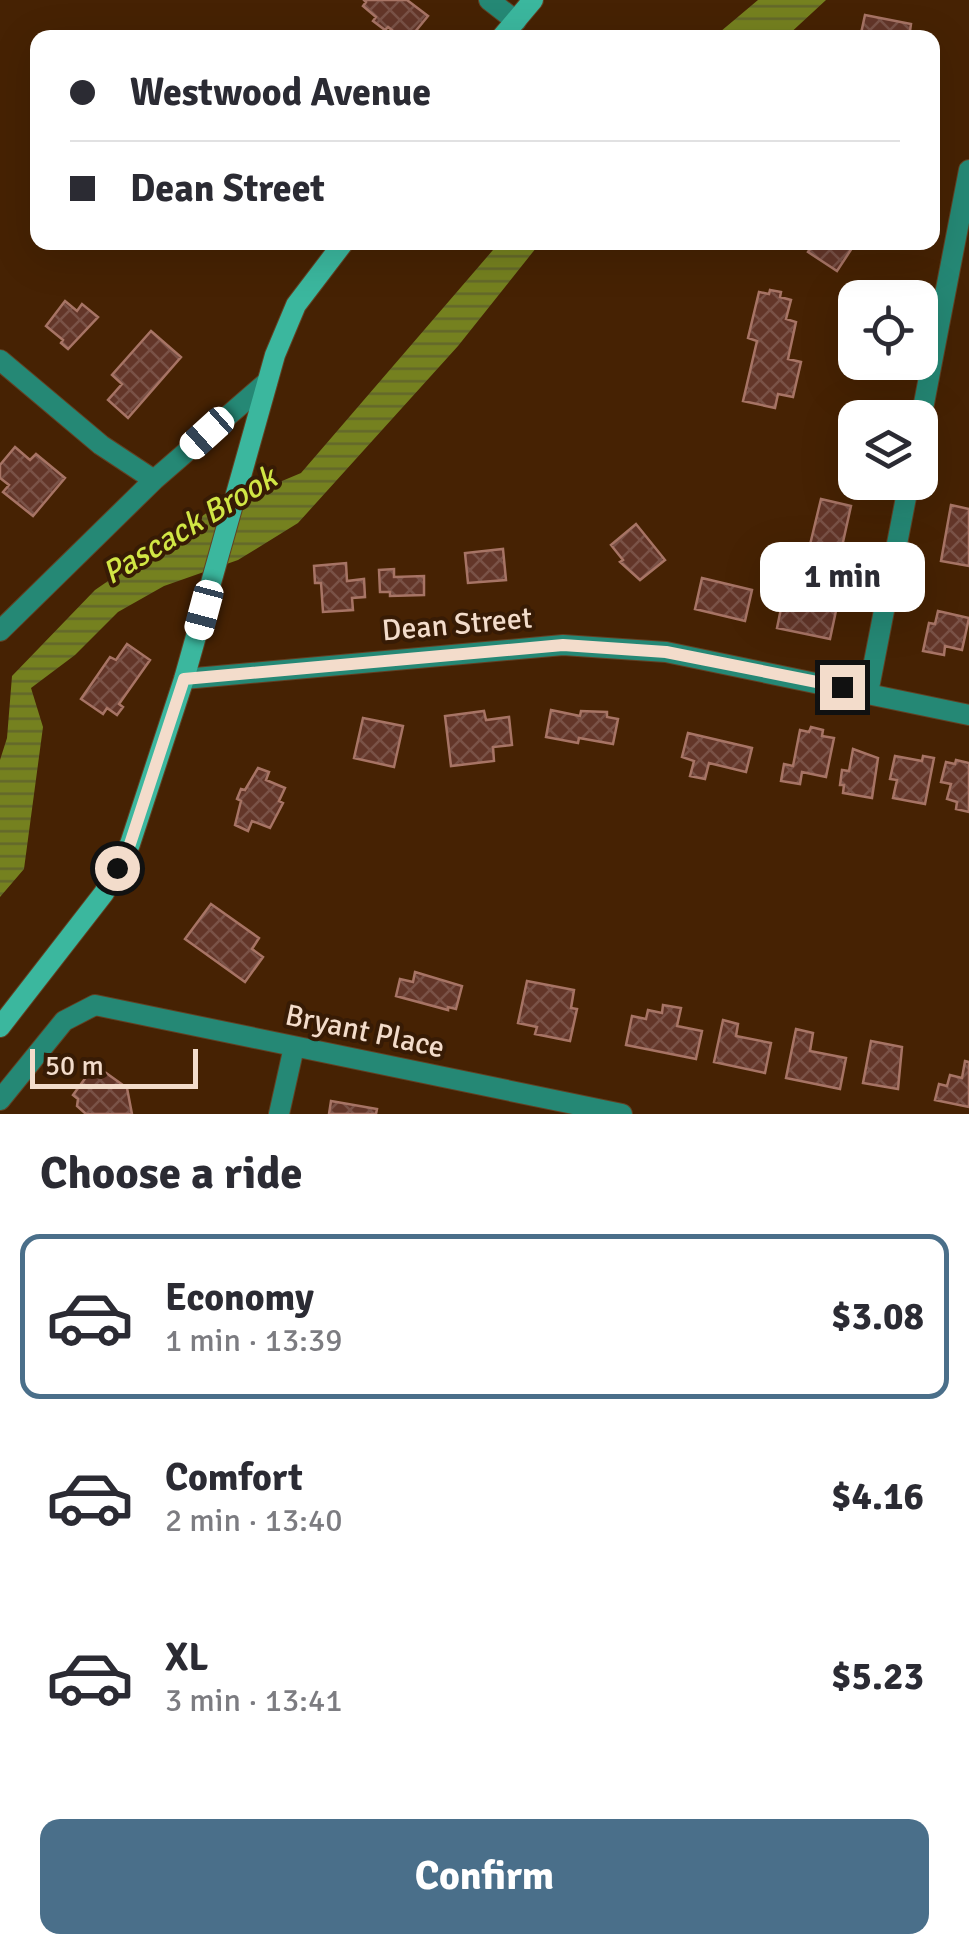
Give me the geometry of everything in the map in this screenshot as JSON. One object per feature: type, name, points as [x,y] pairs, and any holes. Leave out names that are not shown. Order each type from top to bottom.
[{"type":"street","points":[[489,0],[516,21]]},
{"type":"street","points":[[509,30],[533,0]]},
{"type":"street","points":[[925,400],[969,170]]},
{"type":"street","points":[[0,1027],[104,893],[130,844],[184,679],[268,382],[296,305],[338,250]]},
{"type":"street","points":[[0,360],[101,445],[154,480]]},
{"type":"street","points":[[0,632],[154,480],[268,382]]},
{"type":"street","points":[[868,693],[906,500]]},
{"type":"street","name":"Dean Street","points":[[184,679],[563,645],[666,652],[969,715]]},
{"type":"street","name":"Bryant Place","points":[[0,1100],[64,1021],[96,1006],[618,1114]]},
{"type":"street","points":[[279,1114],[294,1047]]},
{"type":"shaded area","points":[[758,0],[826,0],[794,30],[722,30]]},
{"type":"shaded area","points":[[493,250],[534,250],[458,346],[298,523],[238,560],[164,586],[118,612],[75,655],[31,688],[43,727],[24,869],[0,897],[0,760],[7,738],[12,676],[95,590],[208,512],[301,473]]},
{"type":"building","points":[[407,0],[428,16],[417,30],[388,27],[385,30],[373,21],[376,17],[363,6],[366,2]]},
{"type":"building","points":[[865,15],[911,24],[910,30],[862,30]]},
{"type":"building","points":[[809,250],[851,250],[837,271]]},
{"type":"building","points":[[770,290],[791,300],[786,319],[796,322],[788,359],[801,362],[793,397],[778,394],[775,408],[743,401],[757,341],[748,338],[759,292],[769,294]]},
{"type":"building","points":[[65,301],[77,311],[82,304],[98,317],[68,349],[46,326]]},
{"type":"building","points":[[151,331],[181,357],[128,418],[108,400],[122,384],[112,375]]},
{"type":"building","points":[[15,447],[30,460],[36,454],[65,478],[33,516],[3,492],[9,485],[0,478],[0,465]]},
{"type":"building","points":[[821,499],[851,506],[839,560],[808,553]]},
{"type":"building","points":[[951,505],[969,509],[969,566],[941,561]]},
{"type":"building","points":[[636,524],[665,560],[640,580],[620,562],[623,560],[611,545]]},
{"type":"building","points":[[503,549],[506,580],[468,583],[465,553]]},
{"type":"building","points":[[346,563],[347,581],[364,579],[365,597],[352,598],[353,610],[323,612],[321,583],[315,583],[314,566]]},
{"type":"building","points":[[394,569],[394,577],[424,576],[424,595],[390,596],[390,592],[380,592],[379,570]]},
{"type":"building","points":[[702,578],[752,590],[745,621],[695,609]]},
{"type":"building","points":[[796,592],[806,594],[805,599],[837,606],[830,639],[777,628],[784,594],[795,596]]},
{"type":"building","points":[[938,611],[969,618],[962,650],[945,646],[944,655],[923,651],[929,623],[935,624]]},
{"type":"building","points":[[127,644],[150,660],[119,704],[123,707],[117,715],[107,708],[103,714],[81,699],[110,657],[116,660]]},
{"type":"building","points":[[551,710],[580,716],[581,711],[607,712],[607,717],[618,719],[613,744],[546,737]]},
{"type":"building","points":[[484,711],[486,720],[509,717],[512,745],[493,747],[494,761],[451,766],[445,716]]},
{"type":"building","points":[[363,718],[403,726],[394,767],[354,758]]},
{"type":"building","points":[[811,727],[823,730],[822,736],[834,738],[826,777],[802,772],[800,784],[781,781],[784,764],[793,766],[800,730],[809,732]]},
{"type":"building","points":[[688,733],[752,748],[746,772],[709,763],[705,779],[690,776],[694,761],[682,757]]},
{"type":"building","points":[[853,749],[878,758],[872,798],[843,793],[842,770],[849,771]]},
{"type":"building","points":[[895,756],[922,761],[923,756],[934,758],[925,804],[893,798],[897,780],[890,779]]},
{"type":"building","points":[[956,760],[969,763],[969,812],[956,809],[957,802],[947,799],[951,784],[941,782],[946,762],[955,764]]},
{"type":"building","points":[[258,768],[269,772],[266,780],[285,788],[279,801],[283,803],[270,828],[252,821],[248,831],[235,825],[241,801],[237,799]]},
{"type":"building","points":[[211,904],[259,938],[252,949],[263,957],[245,982],[185,939]]},
{"type":"building","points":[[415,972],[462,986],[456,1009],[396,996],[400,979],[413,982]]},
{"type":"building","points":[[527,981],[574,990],[571,1008],[577,1009],[570,1041],[535,1034],[537,1027],[518,1023]]},
{"type":"building","points":[[663,1005],[681,1008],[677,1026],[702,1031],[696,1059],[626,1045],[632,1016],[646,1019],[648,1010],[662,1013]]},
{"type":"building","points":[[723,1020],[738,1024],[736,1036],[771,1043],[765,1073],[714,1062]]},
{"type":"building","points":[[796,1029],[813,1033],[810,1051],[846,1058],[840,1089],[786,1078]]},
{"type":"building","points":[[871,1041],[902,1047],[898,1089],[863,1083]]},
{"type":"building","points":[[965,1061],[969,1062],[969,1107],[935,1100],[939,1084],[947,1086],[950,1075],[962,1078]]},
{"type":"building","points":[[95,1065],[127,1088],[132,1114],[86,1114],[77,1106],[78,1099],[73,1095]]},
{"type":"building","points":[[331,1101],[377,1109],[376,1114],[329,1114]]},
{"type":"route","points":[[117,868],[130,844],[184,679],[563,645],[666,652],[842,687]]},
{"type":"water label","name":"Pascack Brook","points":[[189,525]]}]
